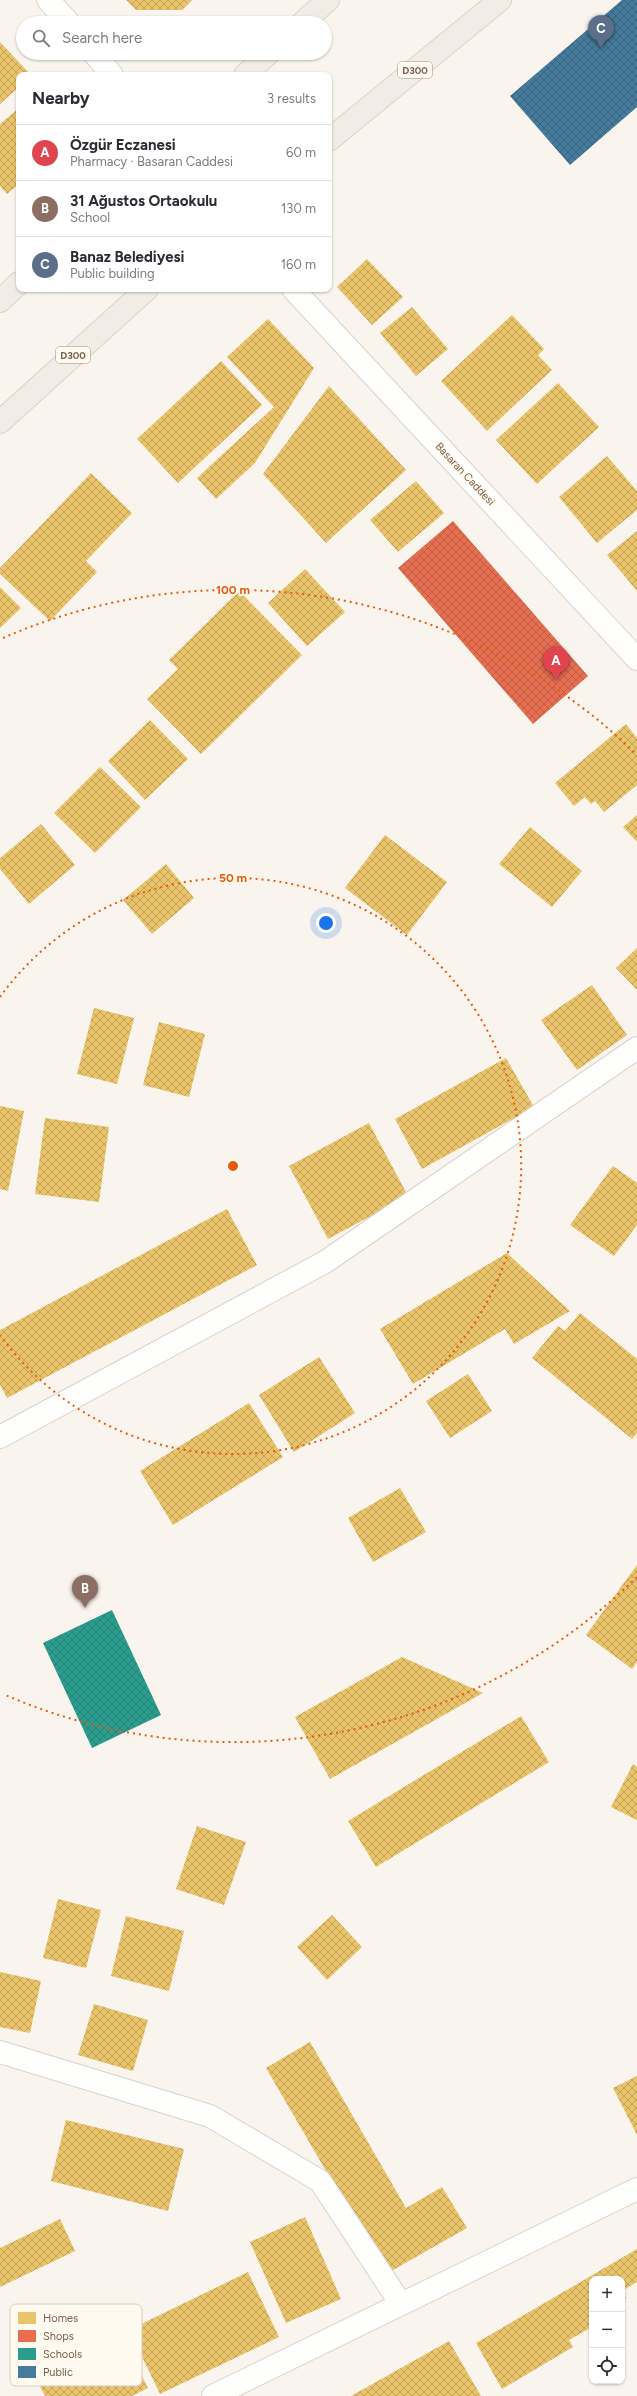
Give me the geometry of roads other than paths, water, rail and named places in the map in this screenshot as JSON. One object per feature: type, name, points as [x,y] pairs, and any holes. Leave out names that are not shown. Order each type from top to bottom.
[{"type":"highway","points":[[310,16],[328,0]]},
{"type":"highway","name":"D300","points":[[332,138],[500,0]]},
{"type":"highway","points":[[248,72],[261,60]]},
{"type":"highway","points":[[0,301],[16,287]]},
{"type":"highway","name":"D300","points":[[0,422],[144,292]]},
{"type":"street","points":[[48,0],[62,16]]},
{"type":"street","points":[[100,60],[110,72]]},
{"type":"street","name":"Basaran Caddesi","points":[[296,292],[637,659]]},
{"type":"street","points":[[0,1437],[325,1262],[637,1048]]},
{"type":"street","points":[[0,2052],[210,2116],[320,2181],[401,2304]]},
{"type":"street","points":[[213,2396],[637,2189]]},
{"type":"place","name":"Banaz Belediyesi","points":[[601,48]]},
{"type":"place","name":"Özgür Eczanesi","points":[[556,680]]},
{"type":"place","name":"31 Ağustos Ortaokulu","points":[[85,1608]]}]
